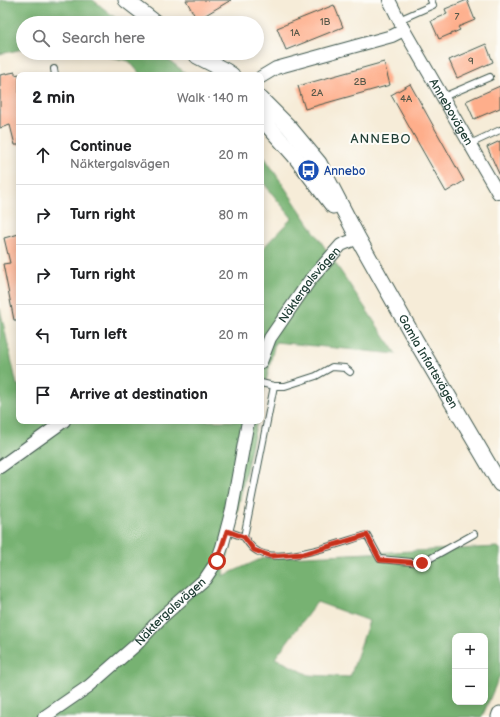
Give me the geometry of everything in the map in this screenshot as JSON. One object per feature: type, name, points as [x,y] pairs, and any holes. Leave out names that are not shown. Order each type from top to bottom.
[{"type":"street","points":[[126,0],[147,16]]},
{"type":"street","name":"Annebovägen","points":[[388,0],[498,193]]},
{"type":"street","points":[[264,75],[276,68],[392,36],[402,25]]},
{"type":"street","points":[[201,60],[213,72]]},
{"type":"street","points":[[206,60],[228,72]]},
{"type":"street","name":"Gamla Infartsvägen","points":[[264,102],[289,127],[319,163],[358,238],[416,341],[500,484]]},
{"type":"street","name":"Gamla Infartsvägen","points":[[264,121],[278,135],[308,171],[358,238]]},
{"type":"street","name":"Näktergalsvägen","points":[[264,354],[270,338],[310,280],[341,245],[358,238]]},
{"type":"street","points":[[0,467],[60,424]]},
{"type":"street","name":"Näktergalsvägen","points":[[44,717],[89,686],[137,644],[162,617],[205,579],[217,561],[227,531],[247,424]]},
{"type":"lane","points":[[402,25],[433,5],[431,0]]},
{"type":"lane","points":[[443,97],[490,77]]},
{"type":"lane","points":[[470,144],[500,130]]},
{"type":"lane","points":[[264,384],[274,386],[285,386],[316,376],[332,367],[345,368],[350,372]]},
{"type":"lane","points":[[244,537],[274,386]]},
{"type":"lane","points":[[227,531],[244,537],[254,550],[270,556],[304,554],[367,535],[380,560],[422,563],[474,534]]},
{"type":"green space","points":[[0,0],[93,0],[113,16],[16,16],[16,51],[0,54]]},
{"type":"green space","points":[[124,60],[169,60],[184,72],[138,72],[129,61]]},
{"type":"green space","points":[[264,156],[396,354],[275,342],[264,391],[264,247],[292,218],[264,184]]},
{"type":"green space","points":[[0,309],[16,381],[16,424],[256,424],[223,576],[263,558],[498,547],[500,549],[500,675],[488,703],[488,633],[452,633],[452,705],[487,705],[482,717],[0,717]],"holes":[[[317,602],[369,621],[350,677],[309,675],[275,658]]]},
{"type":"building","points":[[186,0],[231,0],[204,16],[195,16]]},
{"type":"building","points":[[467,0],[475,20],[458,27],[460,30],[439,39],[431,21],[447,14],[445,9]]},
{"type":"building","points":[[334,5],[343,27],[286,50],[277,28]]},
{"type":"building","points":[[486,44],[493,62],[457,78],[449,60]]},
{"type":"building","points":[[384,62],[390,85],[305,109],[298,86]]},
{"type":"building","points":[[15,72],[16,75],[16,145],[10,125],[0,128],[0,75]]},
{"type":"building","points":[[410,84],[464,181],[446,192],[391,95]]},
{"type":"building","points":[[500,86],[500,108],[474,119],[466,101]]},
{"type":"building","points":[[500,141],[500,176],[487,147]]},
{"type":"building","points":[[16,235],[16,320],[14,320],[3,264],[10,263],[4,238]]},
{"type":"place","name":"Annebo","points":[[308,171]]},
{"type":"district","name":"ANNEBO","points":[[381,139]]},
{"type":"route","points":[[217,561],[227,531],[244,537],[254,550],[270,556],[304,554],[367,535],[380,560],[422,563]]}]
